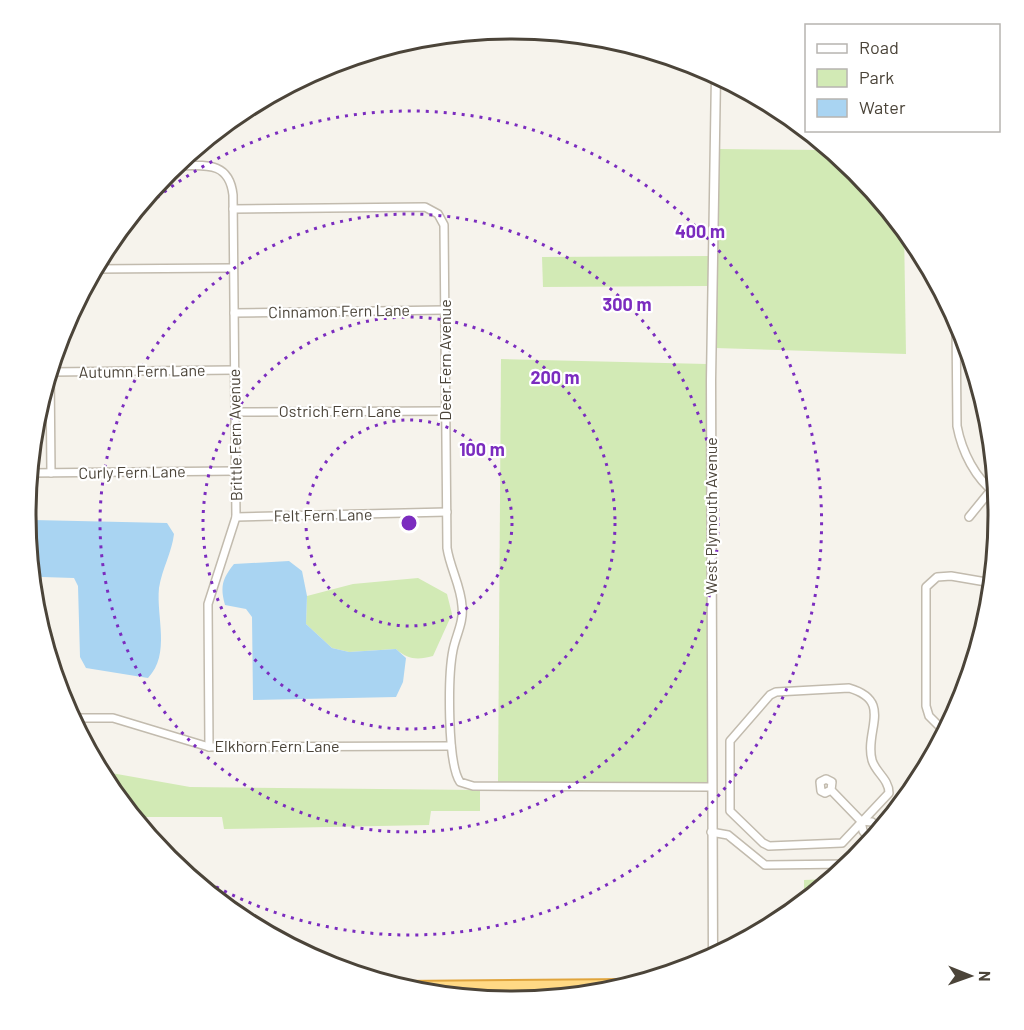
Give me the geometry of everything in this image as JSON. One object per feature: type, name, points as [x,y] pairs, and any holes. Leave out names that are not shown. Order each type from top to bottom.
[{"type":"highway","points":[[447,987],[584,985]]},
{"type":"street","name":"West Plymouth Avenue","points":[[713,947],[711,380],[716,85]]},
{"type":"street","name":"Brittle Fern Avenue","points":[[188,166],[211,166],[220,169],[231,184],[233,209],[236,517],[208,604],[209,747]]},
{"type":"street","name":"Deer Fern Avenue","points":[[233,209],[432,209],[444,225],[447,512],[450,565],[460,592],[463,611],[452,653],[451,746],[455,774],[460,782],[473,786],[711,787]]},
{"type":"street","points":[[105,269],[233,268]]},
{"type":"street","name":"Cinnamon Fern Lane","points":[[234,313],[445,309]]},
{"type":"street","points":[[956,344],[957,426],[960,443],[972,467],[987,484]]},
{"type":"street","name":"Autumn Fern Lane","points":[[59,370],[234,370]]},
{"type":"street","points":[[51,396],[51,473]]},
{"type":"street","name":"Ostrich Fern Lane","points":[[234,412],[446,411]]},
{"type":"street","name":"Curly Fern Lane","points":[[38,473],[235,471]]},
{"type":"street","points":[[969,517],[987,499]]},
{"type":"street","name":"Felt Fern Lane","points":[[236,517],[447,512]]},
{"type":"street","points":[[939,726],[929,716],[926,706],[926,587],[937,577],[951,576],[983,582]]},
{"type":"street","points":[[849,688],[861,694],[872,704],[877,719],[871,734],[871,757],[887,782],[889,793],[861,821],[846,841],[838,845],[769,846],[730,811],[730,741],[770,695],[776,692],[849,688]]},
{"type":"street","name":"Elkhorn Fern Lane","points":[[81,718],[113,717],[209,747],[451,746]]},
{"type":"street","points":[[831,790],[861,821],[865,834]]},
{"type":"street","points":[[861,821],[874,824]]},
{"type":"street","points":[[711,832],[728,835],[765,865],[837,863]]},
{"type":"green space","points":[[719,149],[817,150],[849,178],[870,201],[904,246],[906,354],[715,348]]},
{"type":"green space","points":[[709,256],[708,286],[543,287],[542,257]]},
{"type":"green space","points":[[501,359],[707,364],[707,783],[498,783]]},
{"type":"green space","points":[[418,578],[447,594],[452,614],[433,656],[413,658],[396,649],[349,652],[332,648],[306,624],[307,596],[353,584]]},
{"type":"green space","points":[[112,773],[190,787],[480,790],[480,811],[431,811],[429,825],[224,829],[222,817],[144,817]]},
{"type":"green space","points":[[818,879],[804,891],[804,880]]},
{"type":"water","points":[[36,520],[167,523],[174,534],[159,588],[161,647],[155,668],[148,678],[86,668],[80,657],[78,586],[74,578],[40,575]]},
{"type":"water","points":[[289,561],[302,571],[307,596],[306,624],[332,648],[349,652],[396,649],[406,658],[403,682],[396,697],[253,700],[252,617],[246,609],[225,605],[223,583],[234,564]]}]
